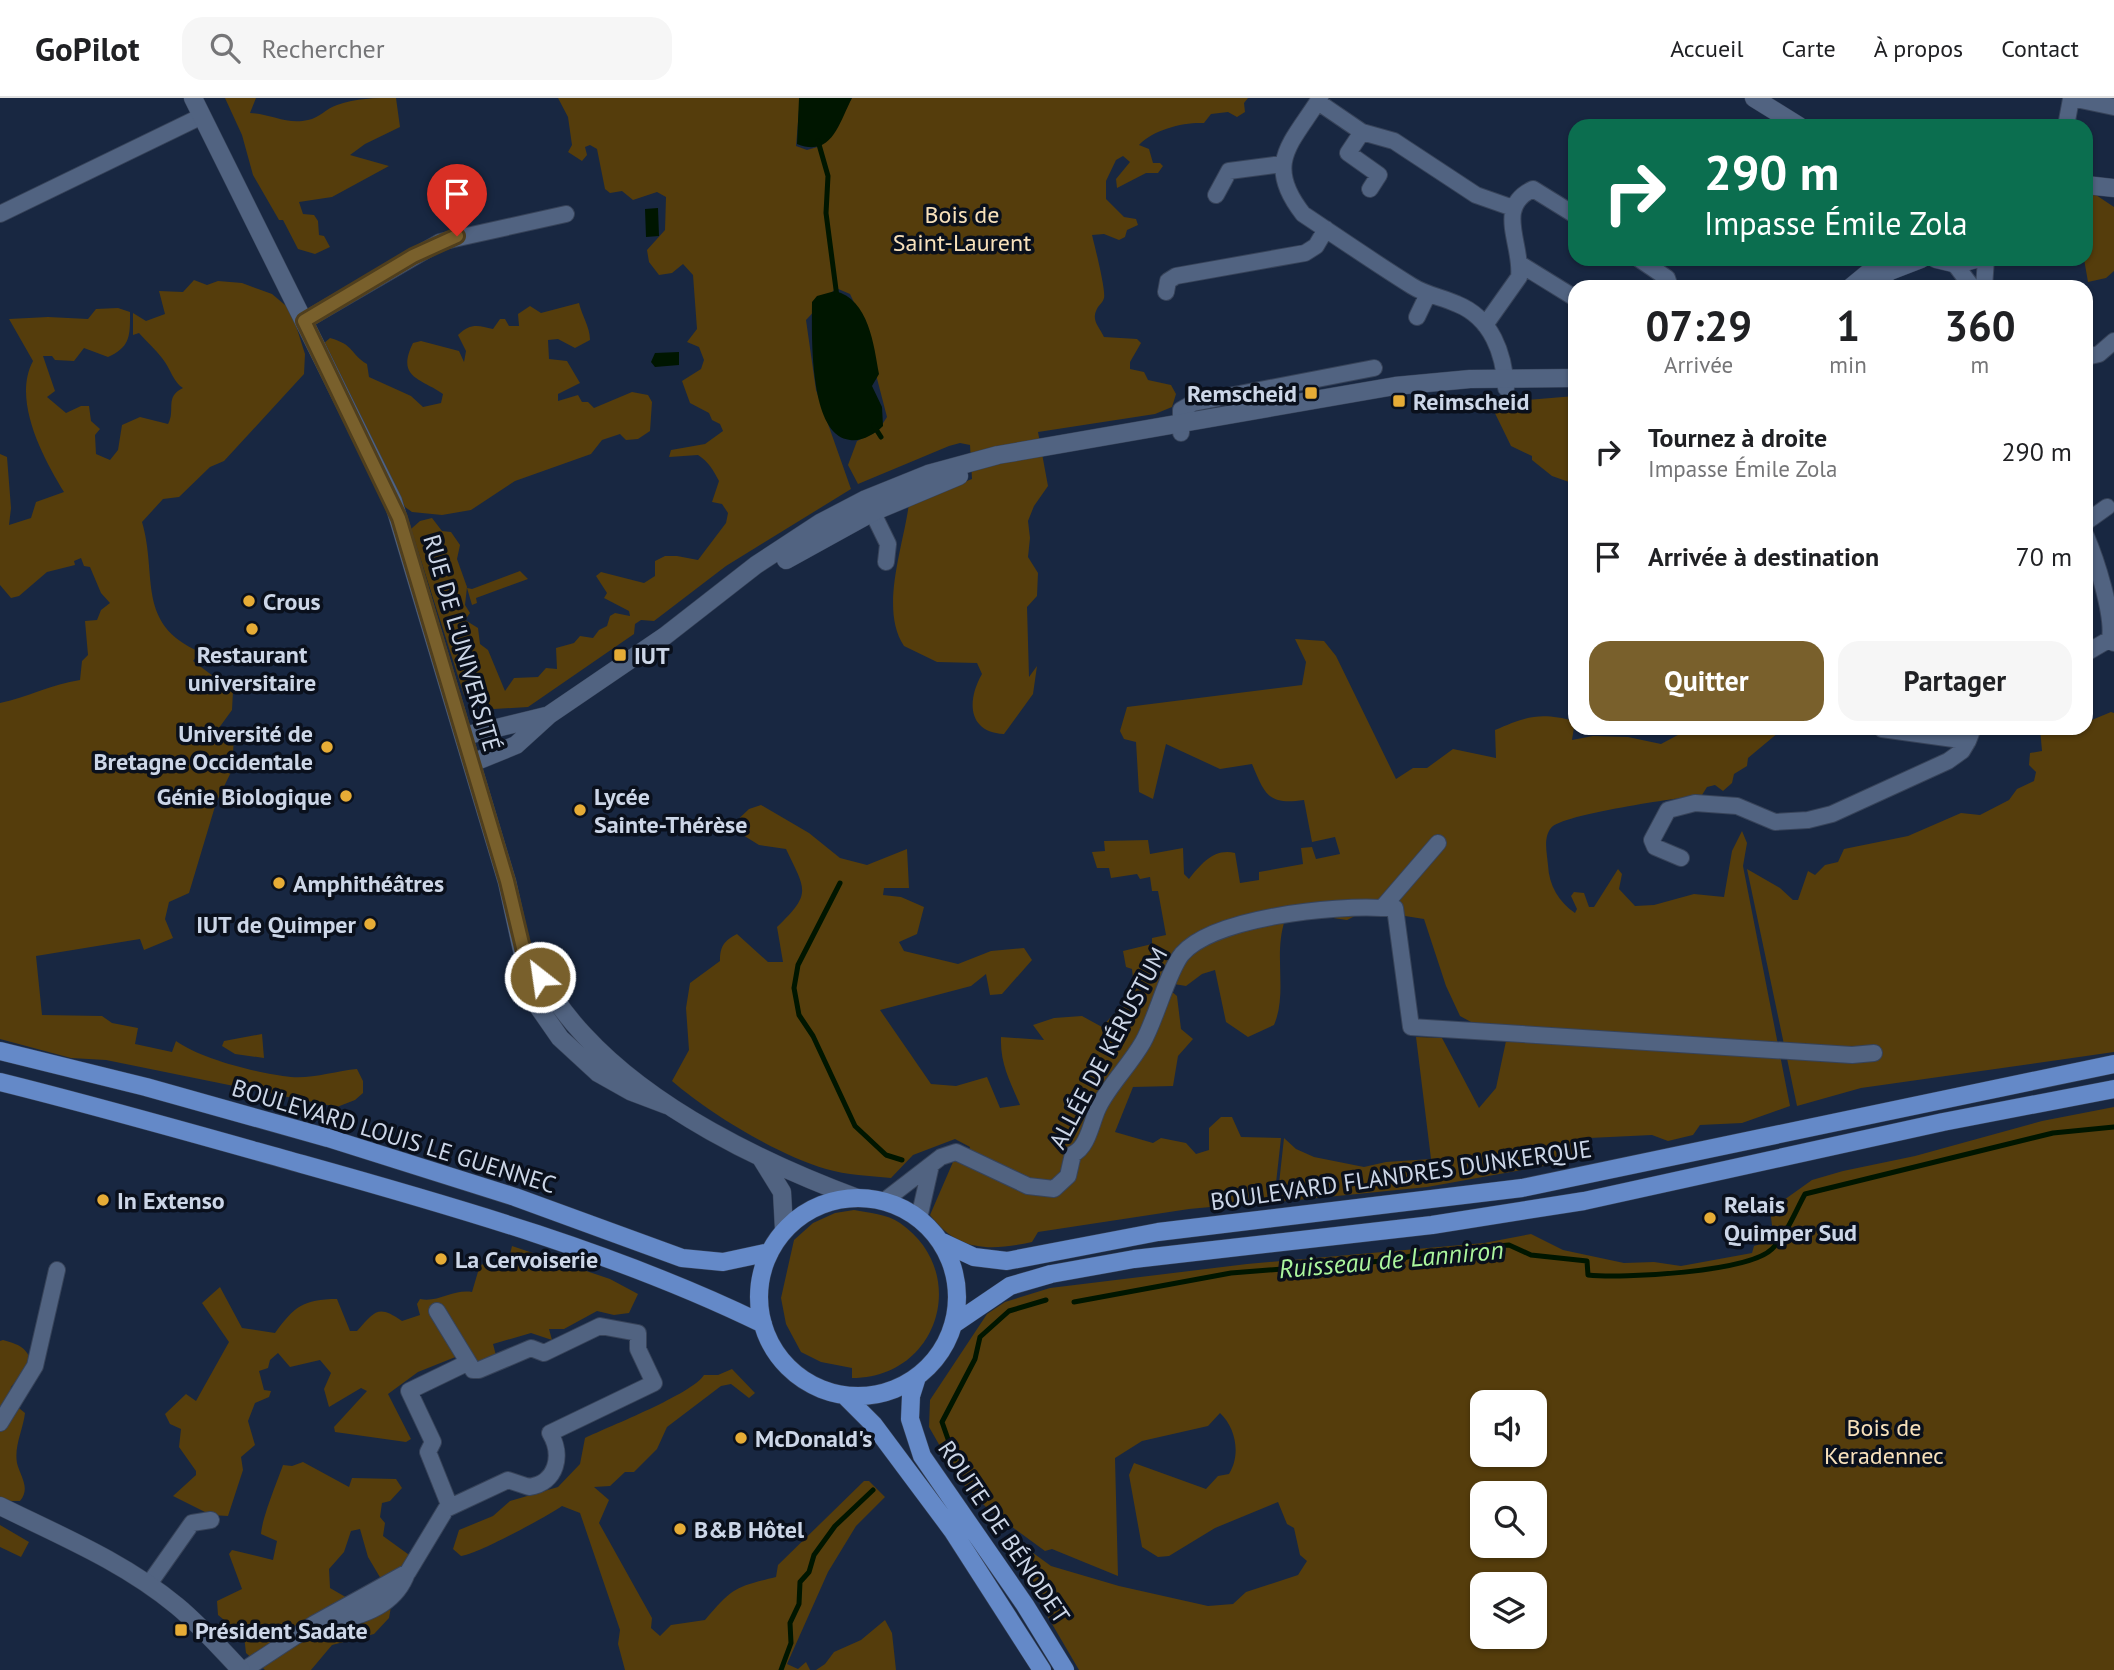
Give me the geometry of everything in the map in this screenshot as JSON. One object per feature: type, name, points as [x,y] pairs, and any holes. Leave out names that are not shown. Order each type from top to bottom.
[{"type":"main road","name":"BOULEVARD LOUIS LE GUENNEC","points":[[0,1051],[181,1096],[339,1142],[515,1197],[682,1258],[723,1262],[770,1252]]},
{"type":"main road","name":"BOULEVARD FLANDRES DUNKERQUE","points":[[942,1242],[974,1257],[1007,1261],[1158,1232],[1522,1188],[1689,1156],[1984,1089],[2114,1064]]},
{"type":"main road","name":"BOULEVARD LOUIS LE GUENNEC","points":[[3,1083],[426,1198],[594,1256],[727,1306],[763,1324]]},
{"type":"main road","name":"BOULEVARD FLANDRES DUNKERQUE","points":[[954,1324],[1010,1286],[1051,1274],[1134,1259],[1432,1225],[1558,1206],[1651,1188],[1943,1122],[2114,1088]]},
{"type":"main road","points":[[857,1198],[884,1201],[919,1218],[942,1242],[957,1282],[958,1303],[954,1324],[940,1353],[917,1377],[883,1393],[844,1395],[808,1382],[793,1371],[775,1350],[763,1324],[760,1288],[770,1252],[784,1229],[816,1206],[857,1198]]},
{"type":"main road","name":"ROUTE DE BÉNODET","points":[[917,1377],[911,1395],[910,1419],[922,1456],[1025,1605],[1065,1670]]},
{"type":"main road","name":"ROUTE DE BÉNODET","points":[[844,1395],[873,1424],[952,1530],[1042,1670]]},
{"type":"street","name":"RUE DE L'UNIVERSITÉ","points":[[193,98],[393,501],[507,881],[529,982],[537,1005],[573,1051],[598,1073],[621,1087],[667,1105],[759,1155],[857,1198]]},
{"type":"street","points":[[1755,98],[1788,119]]},
{"type":"street","points":[[2067,119],[2071,99],[2114,107]]},
{"type":"street","points":[[1506,383],[1498,345],[1485,325],[1458,304],[1428,295],[1303,214],[1287,187],[1282,164],[1288,144],[1319,100],[1362,132],[1388,138],[1476,195],[1513,208]]},
{"type":"street","points":[[0,214],[202,116]]},
{"type":"street","points":[[1362,132],[1348,153],[1379,175],[1370,189]]},
{"type":"street","points":[[1216,195],[1229,171],[1282,164]]},
{"type":"street","points":[[2093,186],[2114,188]]},
{"type":"street","points":[[1485,325],[1516,285],[1520,264],[1511,222],[1513,208],[1521,197],[1533,190],[1568,211]]},
{"type":"street","points":[[304,321],[440,242],[566,214]]},
{"type":"street","points":[[1166,292],[1168,281],[1176,276],[1305,253],[1316,246],[1326,229]]},
{"type":"street","points":[[1520,264],[1568,295]]},
{"type":"street","points":[[1649,266],[1668,280]]},
{"type":"street","points":[[1860,280],[1876,266]]},
{"type":"street","points":[[1877,280],[1903,266]]},
{"type":"street","points":[[1956,266],[1967,280]]},
{"type":"street","points":[[1418,317],[1428,295]]},
{"type":"street","points":[[2093,355],[2099,354],[2114,341]]},
{"type":"street","points":[[1180,427],[1181,410],[1193,403],[1374,368]]},
{"type":"street","points":[[1339,374],[1357,397]]},
{"type":"street","points":[[1506,383],[1568,379]]},
{"type":"street","points":[[472,763],[508,750],[549,715],[684,620],[756,565],[820,523],[870,505],[928,474],[998,454],[1180,427],[1435,381],[1568,387]]},
{"type":"street","points":[[870,505],[888,544],[886,562]]},
{"type":"street","points":[[2093,517],[2107,507]]},
{"type":"street","points":[[2093,556],[2113,615],[2112,641],[2093,650]]},
{"type":"street","points":[[464,736],[549,715]]},
{"type":"street","points":[[1681,859],[1655,847],[1652,840],[1663,815],[1674,807],[1716,803],[1737,806],[1775,822],[1820,818],[1948,761],[1962,751],[1970,735]]},
{"type":"street","points":[[1382,908],[1438,843]]},
{"type":"street","name":"ALLÉE DE KÉRUSTUM","points":[[884,1201],[946,1154],[956,1152],[1028,1186],[1055,1189],[1068,1176],[1073,1154],[1082,1147],[1098,1107],[1154,1023],[1176,964],[1184,953],[1217,934],[1280,915],[1334,907],[1382,908]]},
{"type":"street","points":[[1382,908],[1395,908],[1411,1027],[1852,1055],[1874,1053]]},
{"type":"street","name":"RUE DE L'UNIVERSITÉ","points":[[759,1155],[770,1168],[782,1192],[784,1229]]},
{"type":"street","points":[[919,1218],[931,1165]]},
{"type":"street","points":[[0,1423],[35,1366],[57,1270]]},
{"type":"street","points":[[0,1506],[104,1557],[149,1584],[189,1616],[242,1670],[314,1624],[408,1572],[439,1518],[450,1507],[508,1480],[524,1487],[542,1483],[552,1474],[557,1460],[556,1443],[550,1433],[654,1383],[636,1343],[638,1334],[606,1326],[595,1328],[544,1353],[531,1348],[479,1370],[470,1368],[452,1331],[436,1311]]},
{"type":"street","points":[[450,1507],[428,1452],[433,1442],[409,1391],[467,1363]]},
{"type":"street","points":[[149,1584],[192,1523],[211,1520]]},
{"type":"green space","points":[[225,98],[256,98],[250,113],[300,121],[312,119],[333,106],[351,101],[396,98],[400,127],[365,144],[350,155],[389,166],[332,197],[299,202],[303,214],[314,215],[318,221],[319,235],[324,236],[330,247],[315,254],[298,249],[283,220],[279,220],[253,175],[242,135]]},
{"type":"green space","name":"Bois de Saint-Laurent","points":[[558,98],[800,98],[796,146],[807,150],[821,146],[852,98],[1248,98],[1244,103],[1245,112],[1237,117],[1228,112],[1211,114],[1204,123],[1170,128],[1145,139],[1139,145],[1149,149],[1153,163],[1163,166],[1158,173],[1146,173],[1117,188],[1116,179],[1130,162],[1123,156],[1116,160],[1106,181],[1106,199],[1124,217],[1136,219],[1138,225],[1127,230],[1125,237],[1119,240],[1104,234],[1092,235],[1104,293],[1104,299],[1096,312],[1096,323],[1104,337],[1137,339],[1141,343],[1130,362],[1130,369],[1144,372],[1148,380],[1171,385],[1176,394],[1172,407],[1155,414],[1038,432],[1048,486],[1034,506],[1028,521],[1028,557],[1038,573],[1037,596],[1027,607],[1029,677],[1037,666],[1033,694],[1004,734],[992,732],[977,721],[974,694],[982,674],[977,663],[937,662],[904,646],[897,631],[894,614],[895,576],[909,503],[972,479],[970,445],[960,443],[949,446],[858,484],[848,465],[857,441],[878,431],[887,417],[861,317],[850,294],[836,288],[806,320],[816,390],[851,489],[726,566],[654,621],[641,620],[635,624],[634,634],[528,707],[494,709],[464,695],[411,529],[420,521],[432,518],[442,531],[451,532],[460,545],[457,559],[467,587],[465,605],[470,613],[465,620],[478,628],[480,644],[488,650],[505,691],[514,678],[538,677],[546,668],[557,669],[556,648],[574,643],[580,636],[593,638],[599,630],[607,626],[610,616],[615,613],[630,616],[629,611],[604,598],[607,593],[596,576],[601,572],[644,583],[655,576],[655,561],[665,556],[698,560],[726,523],[728,513],[722,504],[712,502],[719,481],[705,460],[698,455],[669,457],[671,450],[705,444],[723,431],[709,413],[690,403],[682,381],[701,369],[704,360],[699,347],[687,342],[697,329],[693,275],[683,264],[672,273],[659,275],[649,262],[647,250],[665,230],[666,197],[657,192],[633,200],[622,191],[610,193],[605,189],[597,149],[590,145],[585,147],[587,155],[582,161],[568,152],[572,145],[568,117]]},
{"type":"green space","points":[[2093,195],[2096,195],[2114,207],[2114,271],[2106,278],[2088,280],[2085,266],[2093,266]]},
{"type":"green space","points":[[194,280],[207,285],[218,281],[242,283],[272,294],[291,310],[305,354],[304,374],[224,461],[210,467],[179,497],[163,499],[142,522],[157,613],[180,641],[200,652],[193,661],[233,691],[232,710],[216,732],[234,736],[232,770],[216,803],[189,893],[169,902],[165,919],[173,938],[144,950],[140,939],[36,956],[42,1015],[102,1016],[112,1023],[138,1028],[135,1044],[172,1052],[176,1041],[215,1060],[278,1075],[307,1077],[357,1069],[363,1081],[363,1093],[355,1100],[337,1107],[106,1060],[71,1058],[0,1039],[0,703],[80,680],[82,661],[88,655],[85,621],[97,620],[101,610],[110,603],[101,593],[90,567],[84,566],[81,558],[74,561],[75,565],[47,572],[19,596],[11,598],[0,585],[0,454],[7,457],[11,508],[9,525],[31,518],[36,502],[64,492],[47,463],[33,428],[26,393],[27,376],[33,361],[9,319],[88,319],[96,309],[118,308],[130,312],[128,339],[116,353],[108,357],[84,348],[74,361],[43,356],[55,391],[47,397],[66,413],[81,406],[89,406],[91,421],[100,429],[95,435],[96,454],[110,460],[118,450],[122,425],[140,417],[168,424],[174,395],[183,388],[165,362],[139,333],[133,335],[133,313],[146,321],[165,314],[159,291],[183,292]]},
{"type":"green space","points":[[579,303],[590,340],[575,348],[558,339],[548,340],[549,359],[567,361],[580,383],[558,394],[558,401],[578,395],[582,402],[588,402],[594,408],[632,392],[648,395],[652,402],[650,431],[638,439],[626,440],[620,434],[602,440],[591,454],[515,481],[471,510],[442,515],[412,512],[405,507],[323,344],[330,338],[344,344],[367,364],[369,377],[411,396],[423,407],[441,403],[443,394],[413,376],[409,370],[408,355],[413,343],[421,341],[459,351],[464,362],[466,351],[458,335],[466,328],[478,326],[493,329],[500,319],[505,319],[509,326],[519,326],[518,314],[530,306],[541,313]]},
{"type":"green space","points":[[1568,397],[1568,482],[1552,476],[1532,460],[1532,456],[1511,446],[1490,403]]},
{"type":"green space","points":[[520,571],[528,579],[476,598],[477,603],[472,605],[467,588],[472,589]]},
{"type":"green space","points":[[1295,639],[1324,641],[1336,656],[1396,779],[1413,768],[1427,768],[1453,749],[1496,758],[1495,730],[1534,717],[1568,720],[1568,735],[1573,735],[1572,740],[1593,736],[1628,737],[1661,744],[1678,735],[1776,735],[1748,758],[1747,766],[1734,774],[1732,783],[1723,791],[1715,785],[1707,787],[1702,795],[1576,817],[1551,828],[1546,846],[1553,887],[1564,904],[1575,913],[1577,909],[1571,896],[1574,892],[1584,893],[1589,907],[1594,907],[1618,869],[1622,874],[1619,889],[1635,906],[1654,905],[1694,894],[1724,897],[1732,851],[1742,831],[1747,843],[1743,866],[1790,1106],[1742,1123],[1700,1125],[1693,1135],[1668,1141],[1652,1135],[1589,1138],[1572,1161],[1427,1187],[1277,1202],[1284,1138],[1296,1149],[1314,1157],[1364,1167],[1386,1162],[1431,1159],[1416,1037],[1442,1038],[1479,1108],[1496,1088],[1506,1041],[1460,1016],[1446,986],[1424,919],[1367,910],[1347,920],[1312,915],[1285,920],[1280,947],[1280,1000],[1274,1025],[1248,1037],[1226,1022],[1215,970],[1202,974],[1186,986],[1174,984],[1171,991],[1177,996],[1181,1029],[1193,1039],[1178,1056],[1173,1086],[1133,1087],[1115,1132],[1153,1143],[1161,1138],[1186,1143],[1196,1154],[1209,1150],[1209,1128],[1221,1117],[1232,1117],[1241,1137],[1281,1138],[1274,1201],[1189,1209],[1038,1232],[1032,1242],[1017,1245],[976,1246],[952,1236],[930,1215],[953,1162],[967,1159],[970,1147],[955,1139],[913,1155],[891,1178],[834,1171],[807,1163],[766,1144],[705,1107],[672,1081],[689,1050],[686,1008],[690,983],[720,961],[726,942],[737,934],[768,962],[783,962],[777,927],[801,898],[798,874],[786,849],[759,845],[730,827],[749,809],[761,805],[809,833],[840,858],[867,865],[907,849],[909,888],[884,888],[883,895],[901,897],[924,907],[917,934],[899,942],[904,951],[958,964],[991,951],[1024,948],[1032,960],[1002,994],[990,995],[986,974],[971,986],[880,1010],[931,1084],[956,1086],[987,1077],[1000,1108],[1020,1105],[1004,1064],[1001,1037],[1044,1040],[1033,1025],[1054,1018],[1082,1016],[1102,1027],[1135,997],[1132,969],[1126,967],[1123,951],[1152,944],[1152,938],[1166,935],[1158,891],[1152,891],[1150,877],[1140,879],[1137,874],[1111,878],[1109,868],[1097,868],[1092,852],[1105,851],[1104,841],[1148,840],[1150,854],[1183,848],[1184,874],[1189,879],[1214,855],[1235,853],[1240,883],[1259,880],[1259,872],[1303,864],[1301,848],[1312,847],[1316,859],[1340,854],[1335,837],[1312,842],[1304,800],[1283,801],[1269,796],[1252,764],[1220,769],[1166,744],[1153,799],[1139,792],[1136,742],[1124,739],[1120,731],[1127,707],[1302,685],[1306,662]]},
{"type":"green space","points":[[2114,713],[2114,1052],[1861,1088],[1797,1106],[1747,869],[1780,888],[1793,900],[1798,900],[1808,871],[1815,875],[1825,865],[1838,862],[1844,849],[1908,836],[1961,813],[1980,815],[2009,800],[2017,789],[2034,781],[2036,772],[2029,765],[2030,753],[2042,751],[2041,735],[2093,735],[2093,720]]},
{"type":"green space","points":[[262,1034],[264,1058],[235,1054],[222,1046],[224,1041]]},
{"type":"green space","name":"Bois de Keradennec","points":[[2114,1107],[2114,1670],[1079,1670],[1011,1554],[1018,1542],[1051,1566],[1119,1586],[1208,1606],[1233,1604],[1246,1592],[1298,1575],[1307,1561],[1300,1555],[1294,1528],[1287,1524],[1278,1502],[1215,1528],[1169,1556],[1158,1557],[1142,1547],[1129,1475],[1134,1463],[1206,1489],[1218,1476],[1229,1474],[1235,1459],[1235,1442],[1230,1426],[1220,1413],[1208,1426],[1142,1441],[1115,1458],[1118,1576],[1052,1549],[1045,1551],[989,1510],[960,1481],[929,1427],[930,1400],[987,1314],[1005,1302],[1050,1288],[1247,1264],[1484,1243],[1531,1234],[1563,1250],[1624,1263],[1654,1262],[1681,1266],[1752,1253],[1754,1246],[1774,1240],[1770,1210],[1812,1180],[1915,1156],[2042,1121]]},
{"type":"green space","points":[[854,1210],[895,1220],[922,1244],[935,1268],[939,1294],[935,1319],[924,1342],[906,1361],[882,1373],[852,1378],[852,1368],[821,1362],[801,1352],[786,1324],[781,1298],[794,1240],[813,1223],[835,1213]]},
{"type":"green space","points":[[512,1246],[610,1279],[638,1294],[629,1313],[614,1315],[597,1311],[564,1329],[549,1329],[552,1340],[531,1333],[493,1344],[497,1359],[476,1366],[458,1356],[418,1372],[388,1394],[411,1439],[406,1442],[335,1432],[334,1427],[367,1391],[361,1388],[329,1407],[324,1389],[331,1373],[320,1360],[290,1367],[278,1353],[270,1360],[268,1368],[259,1371],[264,1390],[271,1391],[269,1397],[255,1403],[248,1421],[255,1445],[241,1457],[243,1470],[228,1516],[211,1515],[173,1496],[196,1475],[196,1471],[179,1447],[181,1429],[170,1424],[165,1414],[186,1394],[196,1401],[229,1342],[202,1303],[220,1287],[242,1328],[275,1333],[300,1306],[337,1299],[350,1331],[357,1331],[377,1312],[382,1311],[402,1321],[420,1315],[417,1304],[420,1299],[472,1292],[480,1265],[489,1263],[507,1267]]},
{"type":"green space","points":[[0,1341],[25,1350],[31,1363],[11,1387],[9,1400],[25,1413],[17,1450],[17,1463],[25,1487],[20,1501],[9,1501],[0,1497]]},
{"type":"green space","points":[[732,1369],[755,1393],[749,1398],[731,1384],[721,1386],[667,1427],[657,1449],[634,1472],[625,1472],[610,1486],[594,1487],[609,1500],[599,1523],[652,1618],[651,1628],[660,1636],[671,1625],[705,1620],[722,1601],[743,1586],[776,1577],[778,1565],[864,1481],[869,1481],[885,1497],[856,1526],[828,1572],[787,1664],[798,1669],[806,1662],[810,1670],[625,1670],[618,1644],[620,1630],[580,1513],[562,1506],[511,1535],[469,1554],[461,1556],[453,1549],[459,1530],[493,1516],[510,1501],[558,1487],[580,1464],[585,1438],[668,1400],[704,1375],[718,1375]]},
{"type":"green space","points":[[303,1462],[349,1487],[352,1478],[396,1479],[402,1488],[390,1501],[382,1503],[380,1517],[385,1523],[383,1536],[412,1557],[403,1567],[381,1579],[368,1557],[360,1529],[351,1531],[344,1552],[329,1569],[330,1588],[375,1614],[391,1607],[389,1618],[374,1634],[332,1645],[311,1670],[265,1670],[246,1653],[244,1636],[218,1615],[217,1601],[242,1589],[229,1554],[232,1550],[273,1560],[277,1541],[261,1534],[267,1510],[283,1465],[292,1466]]},
{"type":"green space","points":[[0,1525],[29,1542],[21,1557],[0,1547]]},
{"type":"green space","points":[[885,1620],[892,1633],[896,1670],[816,1670],[825,1664],[834,1652],[861,1640]]},
{"type":"shaded area","points":[[799,98],[852,98],[833,136],[819,146],[809,147],[797,144]]},
{"type":"shaded area","points":[[658,208],[659,236],[646,237],[645,209]]},
{"type":"shaded area","points":[[835,291],[856,303],[863,313],[872,338],[879,374],[872,386],[882,407],[883,426],[859,440],[850,440],[836,434],[826,421],[815,381],[812,302],[817,296]]},
{"type":"shaded area","points":[[679,352],[679,365],[655,367],[651,362],[655,353]]},
{"type":"waterway","points":[[818,141],[828,176],[826,213],[837,297]]},
{"type":"waterway","points":[[874,426],[881,437]]},
{"type":"waterway","points":[[840,883],[798,965],[794,988],[799,1015],[813,1036],[855,1126],[886,1155],[902,1160]]},
{"type":"waterway","name":"Ruisseau de Lanniron","points":[[1074,1302],[1231,1273],[1395,1260],[1427,1252],[1509,1245],[1531,1255],[1587,1261],[1588,1275],[1655,1275],[1713,1268],[1759,1257],[1772,1249],[1786,1230],[1805,1194],[2053,1133],[2114,1127]]},
{"type":"waterway","name":"Ruisseau de Lanniron","points":[[955,1459],[942,1422],[975,1359],[980,1337],[1009,1311],[1046,1300]]},
{"type":"waterway","name":"Ruisseau de Lanniron","points":[[781,1670],[791,1643],[790,1623],[799,1604],[800,1582],[809,1572],[814,1555],[835,1526],[873,1490]]},
{"type":"place","name":"Remscheid","points":[[1311,393]]},
{"type":"place","name":"Reimscheid","points":[[1399,401]]},
{"type":"place","name":"Crous","points":[[249,601]]},
{"type":"place","name":"Restaurant universitaire","points":[[252,629]]},
{"type":"place","name":"IUT","points":[[620,655]]},
{"type":"place","name":"Université de Bretagne Occidentale","points":[[327,747]]},
{"type":"place","name":"Génie Biologique","points":[[346,796]]},
{"type":"place","name":"Lycée Sainte-Thérèse","points":[[580,810]]},
{"type":"place","name":"Amphithéâtres","points":[[279,883]]},
{"type":"place","name":"IUT de Quimper","points":[[370,924]]},
{"type":"place","name":"In Extenso","points":[[103,1200]]},
{"type":"place","name":"Relais Quimper Sud","points":[[1710,1218]]},
{"type":"place","name":"La Cervoiserie","points":[[441,1259]]},
{"type":"place","name":"McDonald's","points":[[741,1438]]},
{"type":"place","name":"B&B Hôtel","points":[[680,1529]]},
{"type":"place","name":"Président Sadate","points":[[181,1630]]},
{"type":"route","points":[[457,236],[413,256],[304,321],[393,501],[507,881],[524,952],[540,977]]}]
